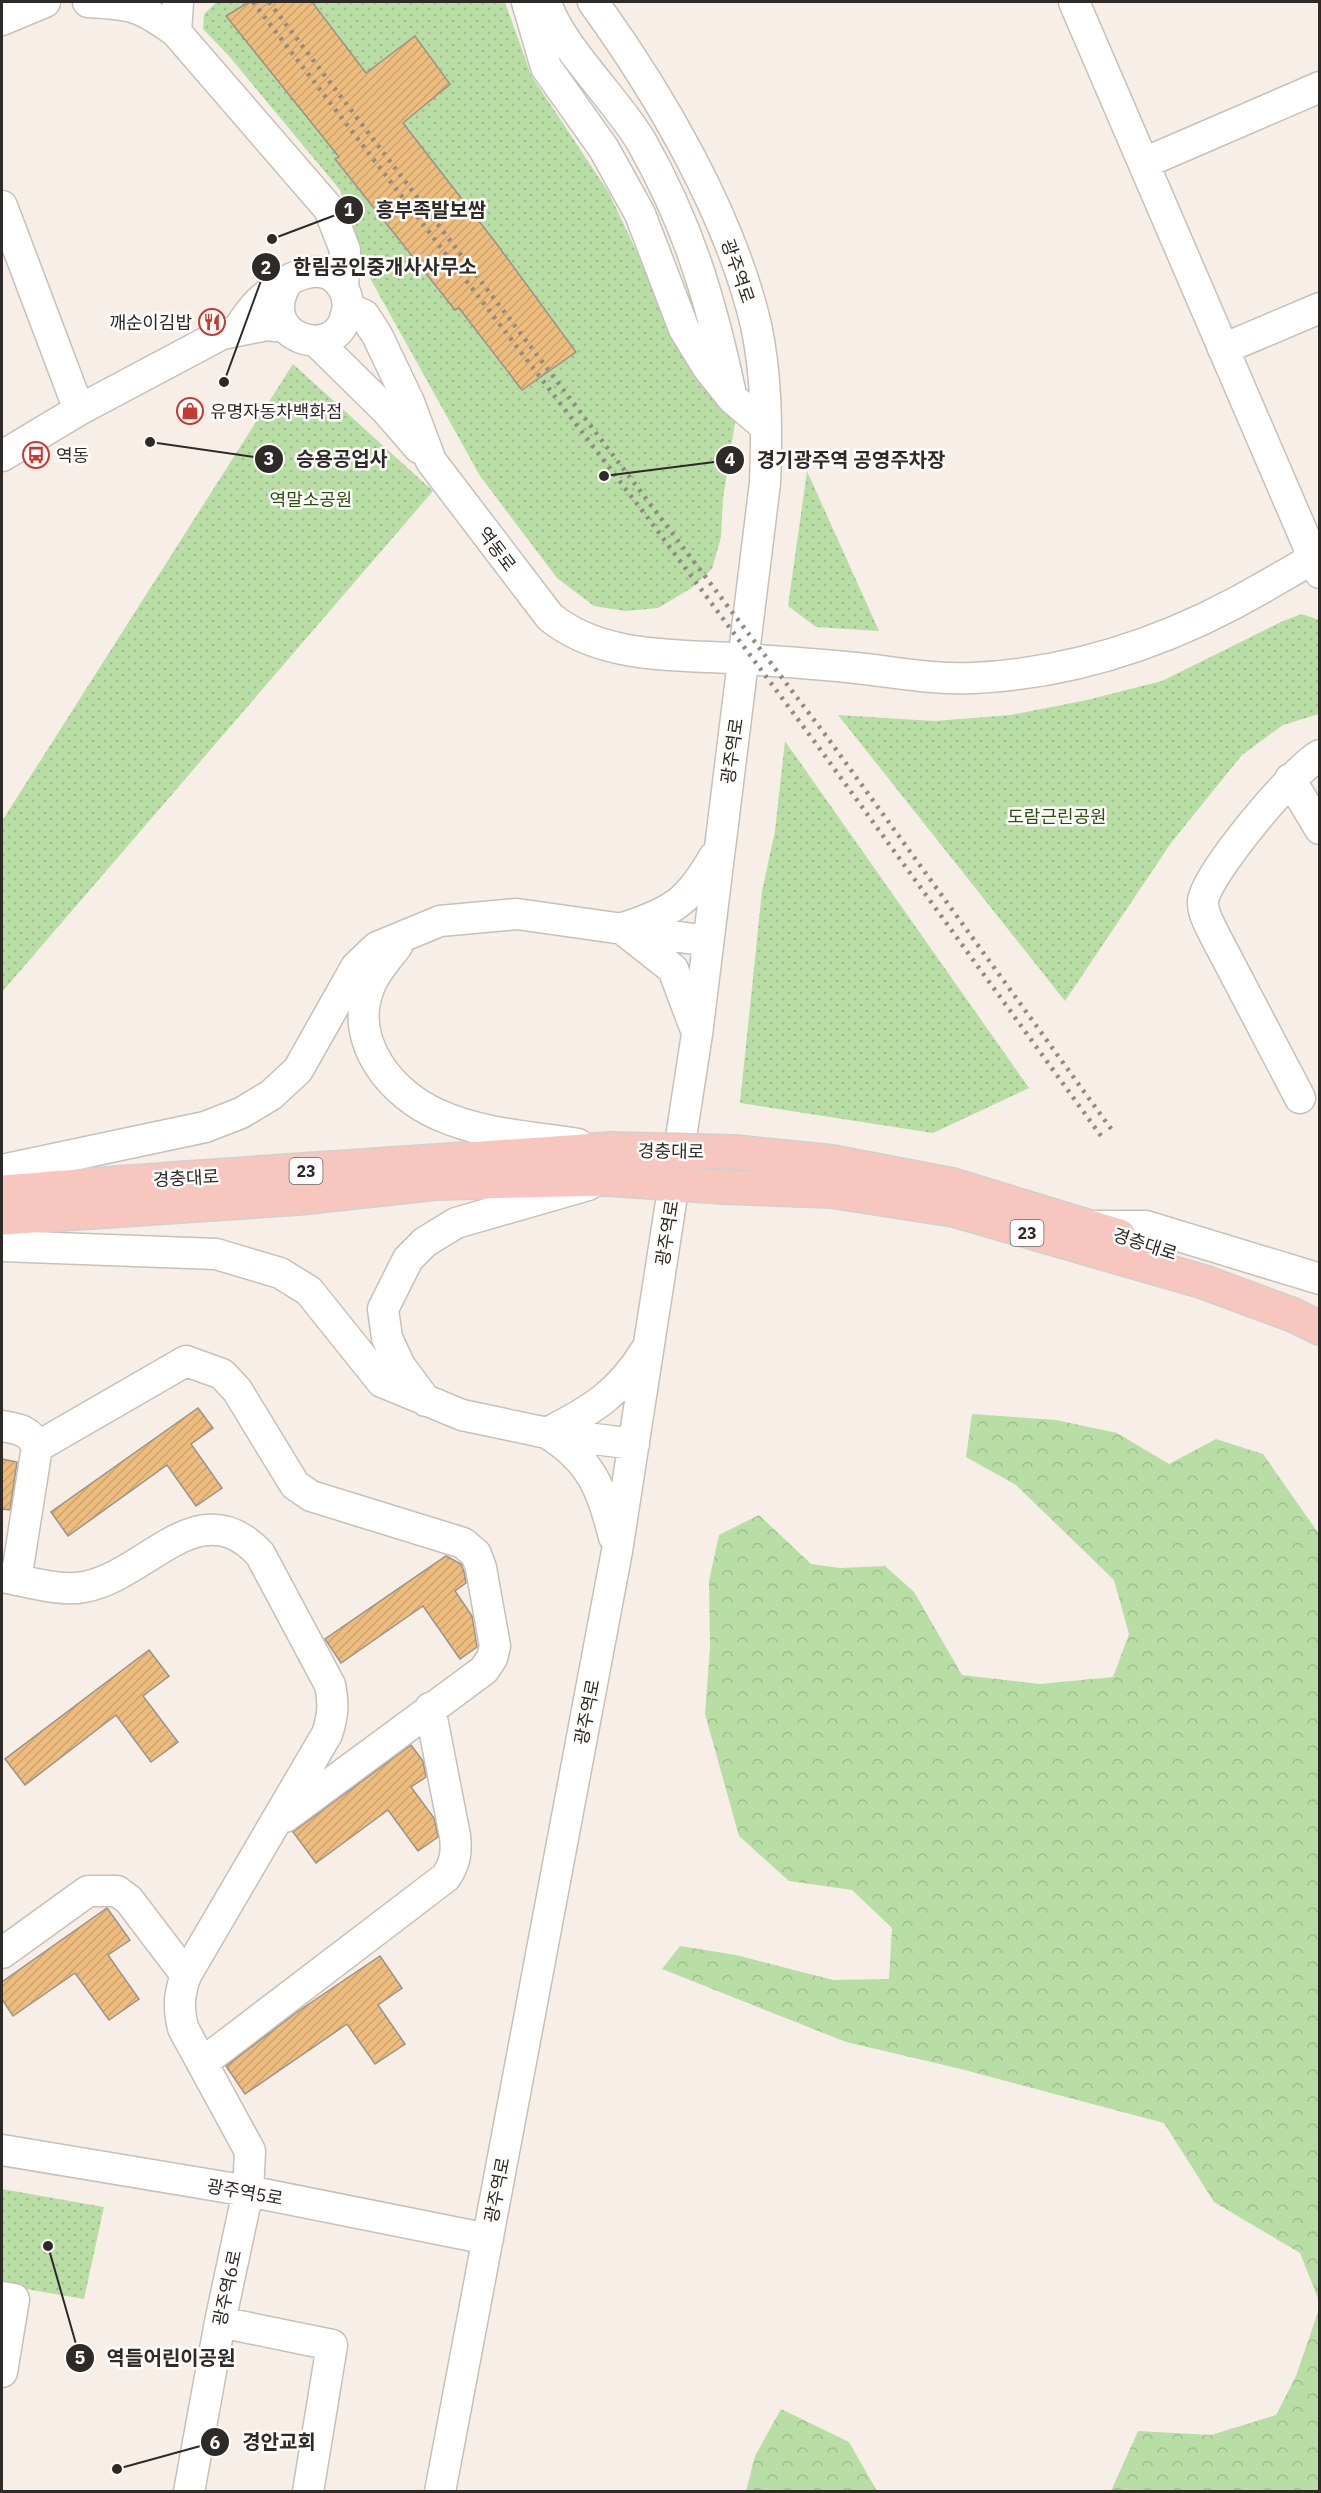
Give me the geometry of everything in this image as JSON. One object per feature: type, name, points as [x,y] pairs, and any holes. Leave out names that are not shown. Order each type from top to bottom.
[{"type":"main road","name":"경충대로","points":[[2,1218],[298,1198],[735,1152],[832,1162],[952,1185],[1089,1226],[1293,1293],[1320,1305]]},
{"type":"main road","name":"경충대로","points":[[2,1192],[144,1180],[301,1172],[610,1164],[724,1187],[831,1191],[954,1210],[1204,1282],[1293,1315],[1320,1328]]},
{"type":"street","points":[[2,20],[45,2]]},
{"type":"street","points":[[88,2],[129,4],[152,14],[176,32],[320,195],[334,222],[345,250],[346,298],[345,320],[339,331],[328,338],[316,341],[293,335],[285,327],[278,305],[334,222]]},
{"type":"street","points":[[176,32],[178,2]]},
{"type":"street","points":[[527,2],[546,67],[615,169],[640,214],[684,329],[708,368],[732,398],[766,427]]},
{"type":"street","points":[[546,2],[550,14],[567,41],[620,109],[641,141],[685,230],[712,310],[732,398]]},
{"type":"street","name":"광주역로","points":[[440,2492],[617,1551],[697,1034],[718,849],[764,501],[766,427],[756,327],[734,255],[702,183],[650,87],[593,2]]},
{"type":"street","points":[[1074,2],[1317,561]]},
{"type":"street","points":[[1144,163],[1320,87]]},
{"type":"street","points":[[2,206],[79,410]]},
{"type":"street","name":"역동로","points":[[295,278],[327,274],[346,298],[364,315],[377,335],[409,402],[431,462],[538,602],[564,628],[591,641],[632,650],[933,677],[973,678],[1053,670],[1137,647],[1184,630],[1317,561]]},
{"type":"street","points":[[238,329],[260,300],[295,278]]},
{"type":"street","points":[[1224,349],[1320,308]]},
{"type":"street","points":[[2,456],[79,410],[157,371],[222,334],[267,325],[285,327]]},
{"type":"street","points":[[316,341],[386,410],[431,462]]},
{"type":"street","points":[[1300,1098],[1213,932],[1203,902],[1228,859],[1290,779],[1320,754]]},
{"type":"street","points":[[1290,779],[1320,829]]},
{"type":"street","points":[[621,929],[663,915],[681,901],[698,886],[718,849]]},
{"type":"street","points":[[2,1170],[205,1127],[241,1113],[271,1095],[298,1070],[356,967],[377,947],[440,921],[517,914],[708,941]]},
{"type":"street","points":[[621,929],[674,969],[697,1034]]},
{"type":"street","points":[[405,937],[369,988],[363,1023],[371,1053],[389,1081],[410,1100],[440,1116],[610,1164]]},
{"type":"street","points":[[426,1401],[400,1366],[387,1338],[383,1309],[408,1259],[425,1242],[456,1224],[610,1164]]},
{"type":"street","points":[[1089,1226],[1146,1226],[1320,1279]]},
{"type":"street","points":[[2,1246],[216,1254],[280,1273],[309,1291],[382,1382],[462,1415],[547,1433],[634,1444]]},
{"type":"street","points":[[547,1433],[587,1413],[612,1395],[632,1374],[650,1343]]},
{"type":"street","points":[[37,1447],[186,1361],[222,1374],[237,1390],[295,1485],[311,1496],[463,1543],[476,1554],[482,1568],[495,1646],[492,1658],[484,1670],[273,1826]]},
{"type":"street","points":[[2,1426],[21,1429],[33,1437],[37,1447],[9,1578]]},
{"type":"street","points":[[547,1433],[569,1447],[589,1470],[603,1494],[617,1551]]},
{"type":"street","name":"광주역6로","points":[[9,1578],[82,1588],[99,1583],[189,1534],[210,1528],[229,1530],[246,1539],[260,1554],[330,1685],[334,1702],[333,1716],[327,1734],[186,1975],[180,1992],[178,2008],[183,2028],[250,2151],[248,2191],[220,2322],[189,2492]]},
{"type":"street","points":[[202,2063],[446,1877],[454,1865],[457,1850],[455,1836],[430,1708]]},
{"type":"street","points":[[2,1953],[88,1891],[117,1891],[129,1900],[186,1975]]},
{"type":"street","name":"광주역5로","points":[[2,2150],[248,2191],[488,2238]]},
{"type":"street","points":[[2,2297],[14,2299],[2,2372]]},
{"type":"street","points":[[220,2322],[332,2345],[308,2492]]},
{"type":"green space","points":[[217,2],[505,2],[531,75],[609,193],[674,331],[728,408],[735,423],[723,498],[721,537],[712,569],[690,589],[658,608],[626,611],[594,606],[557,578],[480,476],[366,271],[340,190],[229,56],[203,29],[204,14]]},
{"type":"green space","name":"역말소공원","points":[[293,364],[433,491],[2,992],[2,821]]},
{"type":"green space","points":[[807,471],[879,631],[816,627],[788,606]]},
{"type":"green space","name":"도람근린공원","points":[[1302,614],[1319,620],[1319,714],[1283,725],[1242,755],[1171,843],[1065,1001],[838,715],[934,721],[1011,715],[1087,700],[1162,681],[1283,621]]},
{"type":"green space","points":[[785,741],[1029,1088],[933,1133],[740,1103],[762,891],[775,831]]},
{"type":"green space","points":[[972,1414],[1056,1420],[1117,1433],[1169,1464],[1216,1439],[1263,1454],[1319,1534],[1319,2301],[1300,2253],[1214,2202],[1164,2123],[961,2069],[846,2042],[662,1969],[680,1946],[736,1955],[833,1980],[889,1979],[892,1928],[852,1890],[789,1881],[739,1836],[705,1714],[710,1648],[709,1581],[719,1535],[759,1515],[811,1564],[840,1568],[885,1566],[914,1592],[962,1675],[1040,1684],[1113,1677],[1129,1634],[1114,1580],[1016,1485],[966,1457]]},
{"type":"green space","points":[[2,2189],[104,2207],[84,2299],[2,2285]]},
{"type":"green space","points":[[1319,2309],[1319,2491],[1111,2491],[1138,2431],[1211,2435],[1276,2415],[1296,2376]]},
{"type":"green space","points":[[781,2409],[849,2442],[877,2491],[746,2491],[755,2456]]},
{"type":"building","points":[[249,2],[312,2],[366,73],[415,36],[450,84],[403,123],[496,243],[576,352],[522,390],[459,308],[455,310],[335,159],[339,157],[226,16]]},
{"type":"building","points":[[198,1408],[213,1428],[191,1444],[222,1488],[196,1506],[167,1465],[68,1536],[51,1512]]},
{"type":"building","points":[[2,1459],[17,1462],[10,1510],[2,1509]]},
{"type":"building","points":[[446,1556],[461,1564],[464,1572],[466,1583],[455,1591],[472,1616],[477,1647],[460,1659],[423,1606],[341,1663],[325,1639]]},
{"type":"building","points":[[149,1650],[169,1676],[143,1696],[178,1742],[151,1762],[116,1715],[25,1785],[5,1759]]},
{"type":"building","points":[[411,1745],[423,1761],[426,1777],[411,1787],[434,1818],[438,1837],[418,1851],[388,1810],[316,1863],[293,1832]]},
{"type":"building","points":[[107,1908],[130,1940],[108,1955],[139,1999],[109,2020],[75,1973],[13,2016],[2,1999],[2,1982]]},
{"type":"building","points":[[380,1956],[402,1988],[378,2005],[405,2044],[375,2064],[347,2024],[245,2094],[226,2066],[297,2012]]},
{"type":"railway","points":[[253,2],[654,526],[817,745],[1104,1140]]},
{"type":"railway","points":[[269,2],[827,737],[1114,1133]]},
{"type":"place","name":"흥부족발보쌈","points":[[272,239]]},
{"type":"place","name":"깨순이김밥","points":[[212,322]]},
{"type":"place","name":"한림공인중개사사무소","points":[[224,382]]},
{"type":"place","name":"유명자동차백화점","points":[[190,411]]},
{"type":"place","name":"승용공업사","points":[[150,442]]},
{"type":"place","name":"역동","points":[[36,455]]},
{"type":"place","name":"경기광주역 공영주차장","points":[[604,476]]},
{"type":"place","name":"역들어린이공원","points":[[48,2246]]},
{"type":"place","name":"경안교회","points":[[117,2469]]}]
